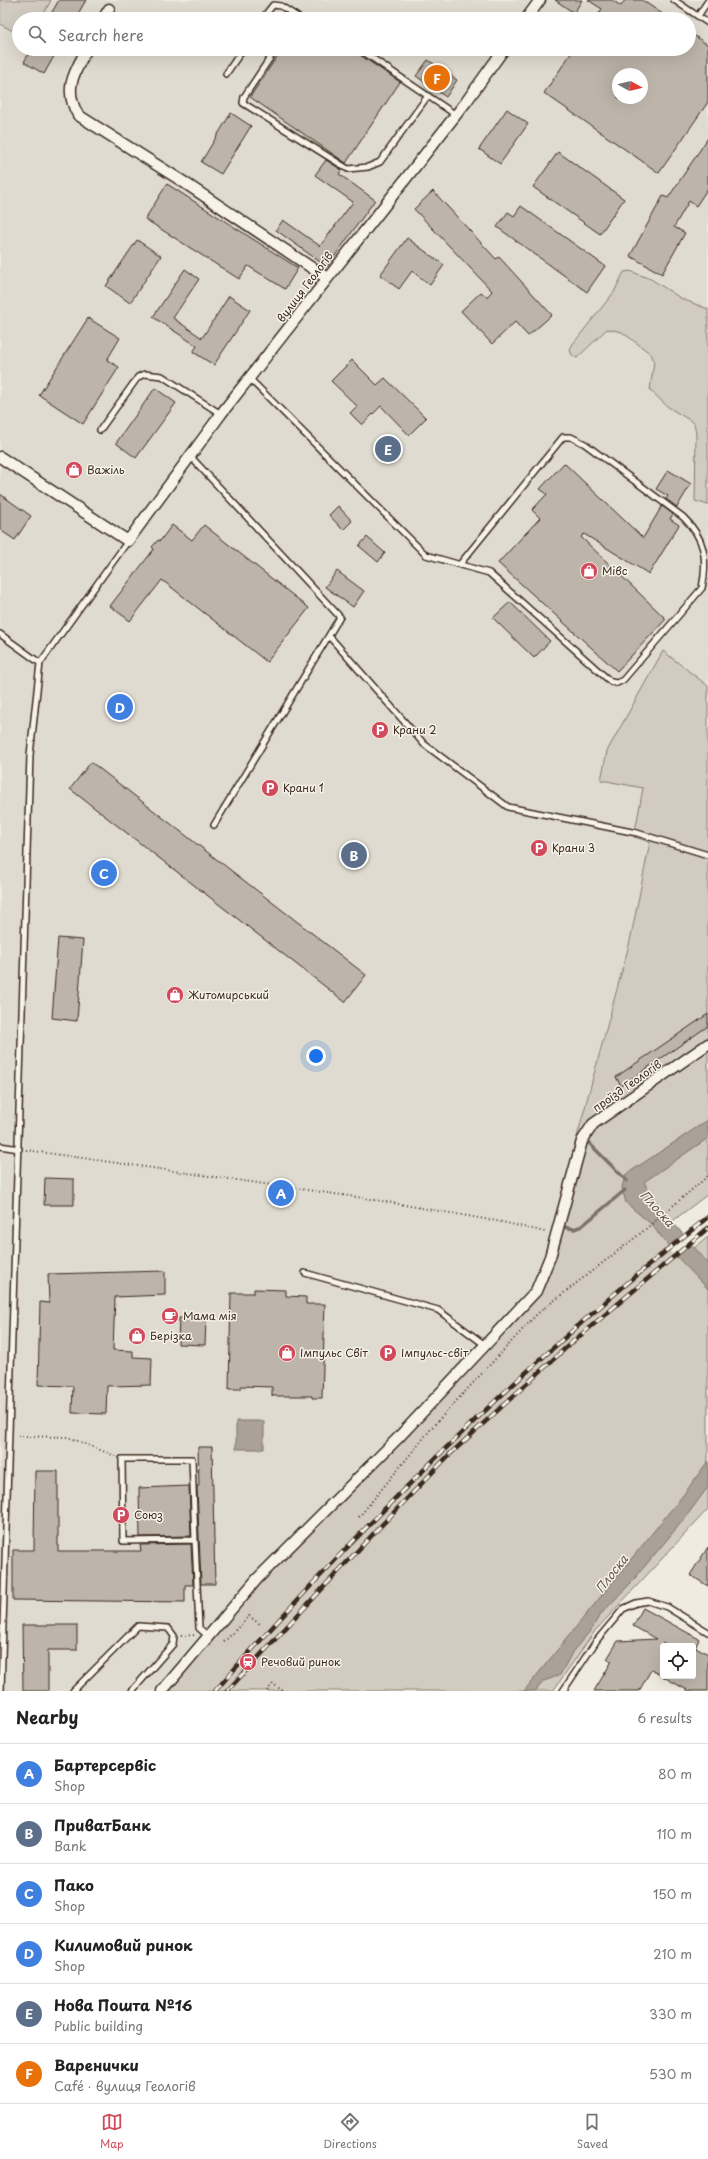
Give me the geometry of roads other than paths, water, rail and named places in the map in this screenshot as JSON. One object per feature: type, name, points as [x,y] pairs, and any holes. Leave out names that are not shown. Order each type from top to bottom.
[{"type":"street","points":[[531,12],[540,0]]},
{"type":"street","points":[[83,56],[73,74],[70,91],[73,105],[78,115],[182,181],[326,278]]},
{"type":"street","name":"вулиця Геологів","points":[[128,541],[221,414],[250,379],[326,278],[456,115],[499,56]]},
{"type":"street","points":[[0,457],[128,541]]},
{"type":"street","name":"проїзд Геологів","points":[[162,1691],[205,1634],[256,1579],[398,1438],[536,1291],[550,1257],[582,1141],[593,1124],[708,1044]]},
{"type":"lane","points":[[674,0],[692,12]]},
{"type":"lane","points":[[708,1],[698,16],[708,23]]},
{"type":"lane","points":[[268,12],[273,5],[281,6],[290,12]]},
{"type":"lane","points":[[226,74],[238,56]]},
{"type":"lane","points":[[271,56],[244,97],[243,103],[348,169],[368,167],[380,162],[427,97]]},
{"type":"lane","points":[[369,56],[427,97],[456,115]]},
{"type":"lane","points":[[100,430],[138,377],[145,374],[162,376],[221,414]]},
{"type":"lane","points":[[250,379],[426,554],[489,573],[611,682],[616,683],[623,680],[702,588],[705,575],[705,553],[694,528],[683,517],[585,444],[571,437],[563,437],[460,564]]},
{"type":"lane","points":[[190,456],[340,617],[214,824]]},
{"type":"lane","points":[[1,1691],[19,1149],[30,755],[40,663],[128,541]]},
{"type":"lane","points":[[0,634],[40,663]]},
{"type":"lane","points":[[329,636],[424,744],[508,807],[637,833],[708,854]]},
{"type":"lane","points":[[0,1146],[19,1149]]},
{"type":"lane","points":[[305,1273],[438,1310],[485,1345]]},
{"type":"lane","points":[[195,1540],[123,1541],[122,1459],[192,1459],[199,1628],[205,1634]]},
{"type":"lane","points":[[563,1691],[597,1640],[623,1609],[636,1603],[648,1601],[667,1607],[708,1632]]},
{"type":"lane","points":[[72,1691],[138,1626],[168,1628],[174,1636],[173,1644],[132,1691]]},
{"type":"water","name":"Плоска","points":[[708,1120],[708,1138],[644,1182],[655,1202],[708,1263],[708,1289],[679,1259],[651,1224],[626,1203],[622,1188],[625,1175]]},
{"type":"water","points":[[236,1421],[264,1421],[264,1449],[236,1449]]},
{"type":"water","points":[[708,1461],[708,1487],[685,1518],[630,1584],[600,1615],[591,1630],[573,1651],[560,1675],[544,1681],[535,1691],[524,1691],[684,1494]]},
{"type":"waterway","points":[[587,1141],[627,1181]]},
{"type":"waterway","points":[[564,1227],[574,1229],[582,1226],[625,1190]]},
{"type":"railway","points":[[215,1691],[272,1627],[390,1503],[451,1443],[513,1384],[577,1327],[708,1217]]},
{"type":"railway","points":[[227,1691],[449,1455],[569,1345],[708,1228]]},
{"type":"place","name":"Варенички","points":[[437,78]]},
{"type":"place","name":"Нова Пошта №16","points":[[388,449]]},
{"type":"place","name":"Важіль","points":[[74,470]]},
{"type":"place","name":"Мівс","points":[[589,571]]},
{"type":"place","name":"Килимовий ринок","points":[[120,707]]},
{"type":"place","name":"Крани 2","points":[[380,730]]},
{"type":"place","name":"Крани 1","points":[[270,788]]},
{"type":"place","name":"Крани 3","points":[[539,848]]},
{"type":"place","name":"ПриватБанк","points":[[354,855]]},
{"type":"place","name":"Пако","points":[[104,873]]},
{"type":"place","name":"Житомирський","points":[[175,995]]},
{"type":"place","name":"Бартерсервіс","points":[[281,1193]]},
{"type":"place","name":"Мама мія","points":[[170,1316]]},
{"type":"place","name":"Берізка","points":[[137,1336]]},
{"type":"place","name":"Імпульс Світ","points":[[287,1353]]},
{"type":"place","name":"Імпульс-світ","points":[[388,1353]]},
{"type":"place","name":"Союз","points":[[121,1515]]},
{"type":"place","name":"Речовий ринок","points":[[248,1662]]}]
